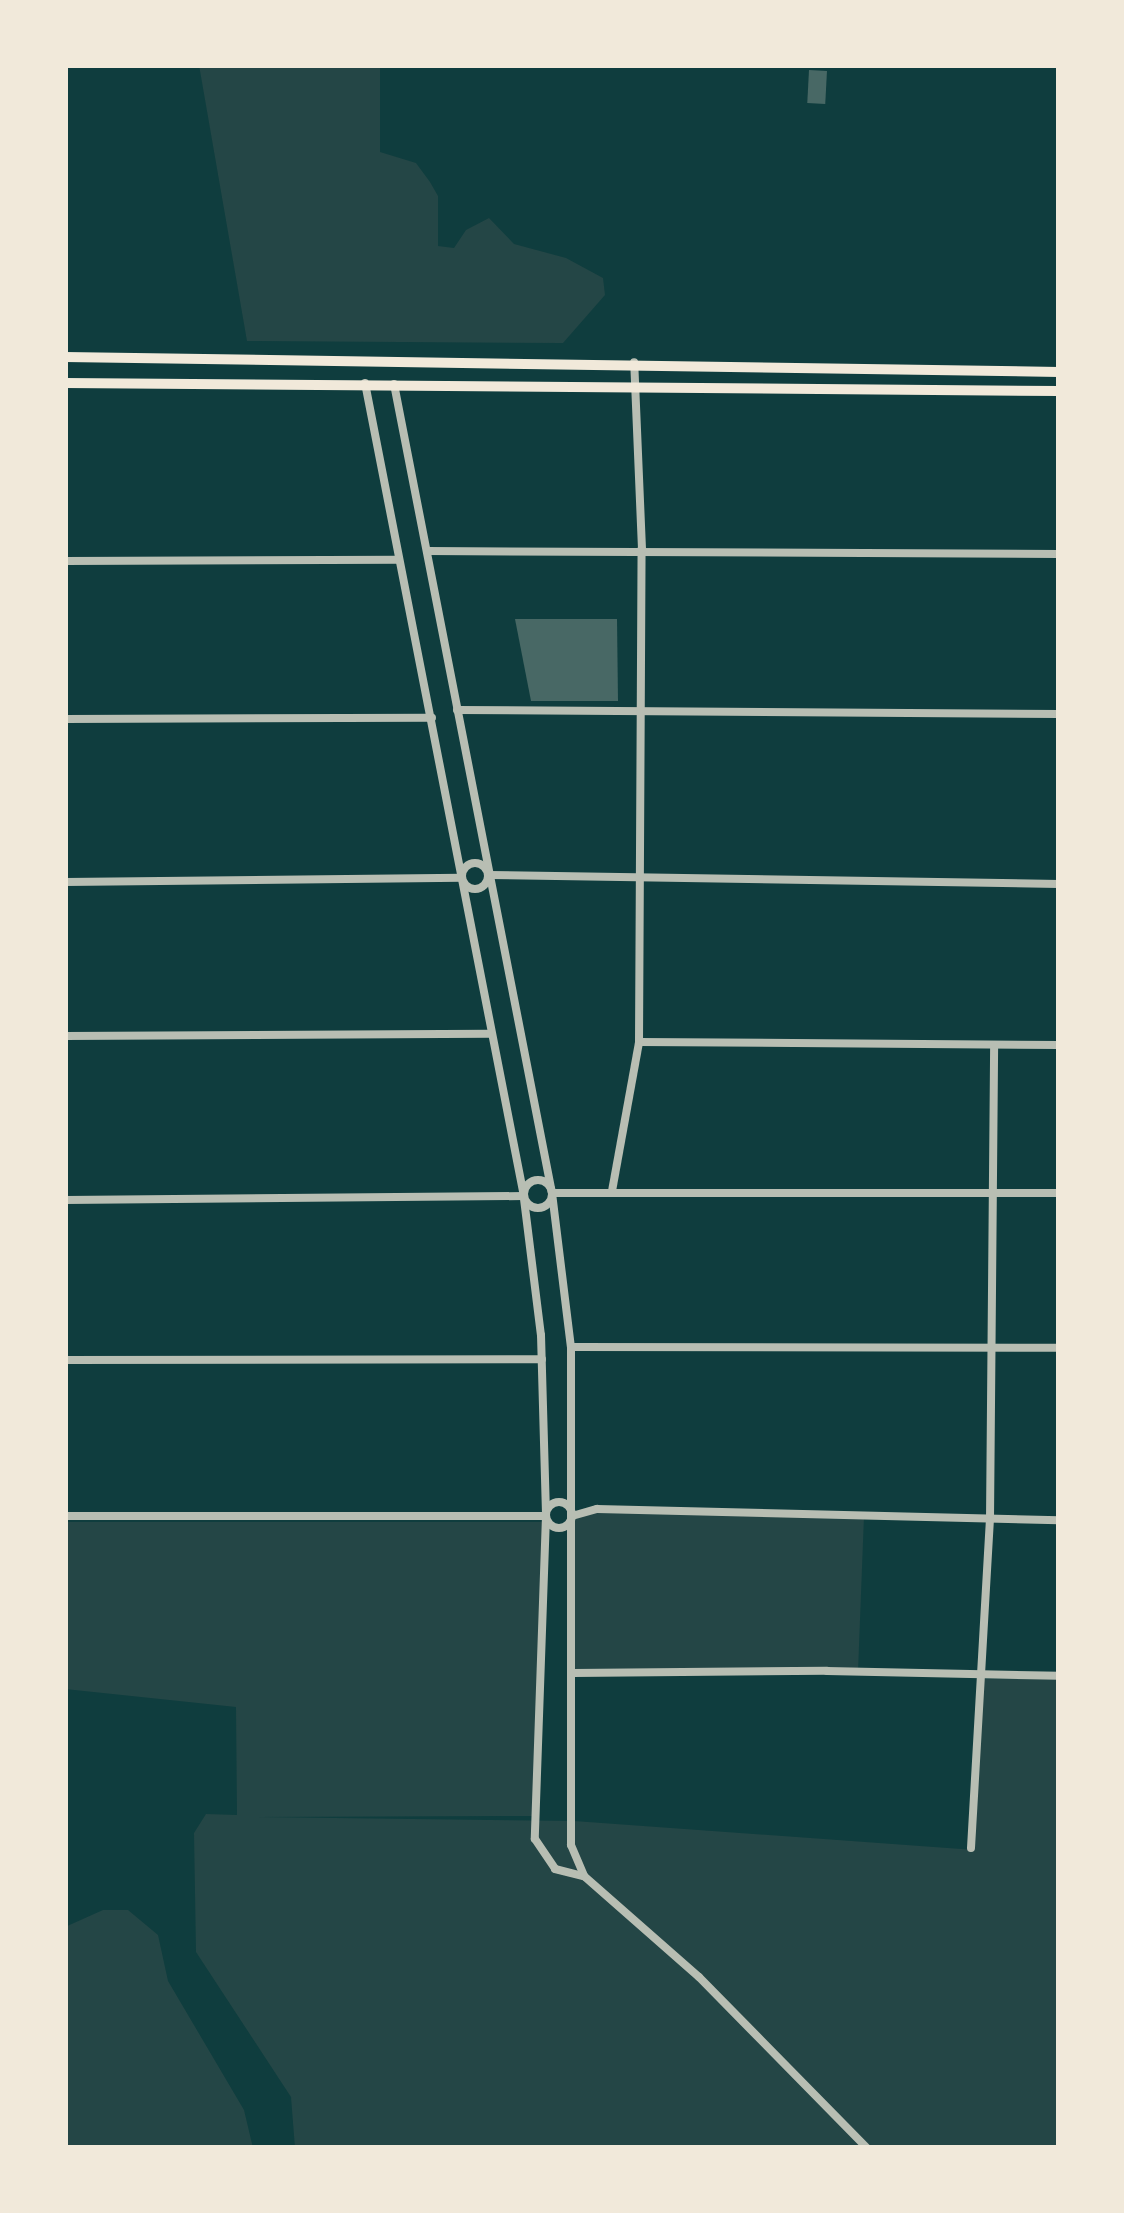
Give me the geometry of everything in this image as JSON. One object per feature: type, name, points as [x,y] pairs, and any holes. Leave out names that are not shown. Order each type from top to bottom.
[{"type":"main road","points":[[65,357],[634,362],[1059,372]]},
{"type":"main road","points":[[412,360],[412,384]]},
{"type":"main road","points":[[65,382],[1059,391]]},
{"type":"street","points":[[612,1190],[639,1042],[642,549],[634,362]]},
{"type":"street","points":[[365,383],[524,1196],[542,1359],[546,1516],[536,1839],[555,1869],[584,1876]]},
{"type":"street","points":[[394,384],[552,1193],[571,1347],[571,1845],[584,1876],[699,1977],[867,2148]]},
{"type":"street","points":[[427,551],[642,549],[1059,554]]},
{"type":"street","points":[[65,561],[399,560]]},
{"type":"street","points":[[457,710],[1059,714]]},
{"type":"street","points":[[65,719],[432,718]]},
{"type":"street","points":[[462,878],[466,866],[477,863],[489,876],[1059,884]]},
{"type":"street","points":[[65,882],[462,878],[473,890],[484,886],[489,876]]},
{"type":"street","points":[[65,1036],[490,1034]]},
{"type":"street","points":[[639,1042],[1059,1045]]},
{"type":"street","points":[[971,1848],[990,1519],[994,1047]]},
{"type":"street","points":[[524,1196],[528,1184],[536,1180],[548,1185],[552,1193]]},
{"type":"street","points":[[552,1193],[1059,1193]]},
{"type":"street","points":[[524,1196],[532,1208],[542,1208],[552,1193]]},
{"type":"street","points":[[65,1200],[524,1196]]},
{"type":"street","points":[[571,1347],[1059,1348]]},
{"type":"street","points":[[65,1360],[542,1359]]},
{"type":"street","points":[[546,1516],[550,1506],[562,1502],[572,1516]]},
{"type":"street","points":[[65,1516],[546,1516],[557,1528],[568,1524],[572,1516],[597,1509],[1059,1520]]},
{"type":"street","points":[[573,1673],[827,1671],[1059,1676]]},
{"type":"shaded area","points":[[199,65],[380,65],[380,152],[416,163],[430,182],[438,196],[438,246],[454,248],[466,230],[489,218],[514,244],[566,258],[603,278],[605,295],[563,343],[247,341]]},
{"type":"shaded area","points":[[597,1509],[864,1516],[858,1672],[573,1673],[571,1520]]},
{"type":"shaded area","points":[[65,1522],[544,1522],[535,1816],[257,1817],[574,1821],[975,1850],[983,1679],[1059,1679],[1059,2148],[295,2148],[291,2097],[196,1952],[194,1833],[206,1814],[237,1815],[236,1707],[65,1689]]},
{"type":"shaded area","points":[[103,1910],[128,1910],[158,1935],[168,1981],[244,2110],[253,2148],[65,2148],[65,1927]]},
{"type":"building","points":[[809,70],[827,71],[825,104],[807,103]]},
{"type":"building","points":[[515,619],[617,619],[618,701],[531,701]]}]
